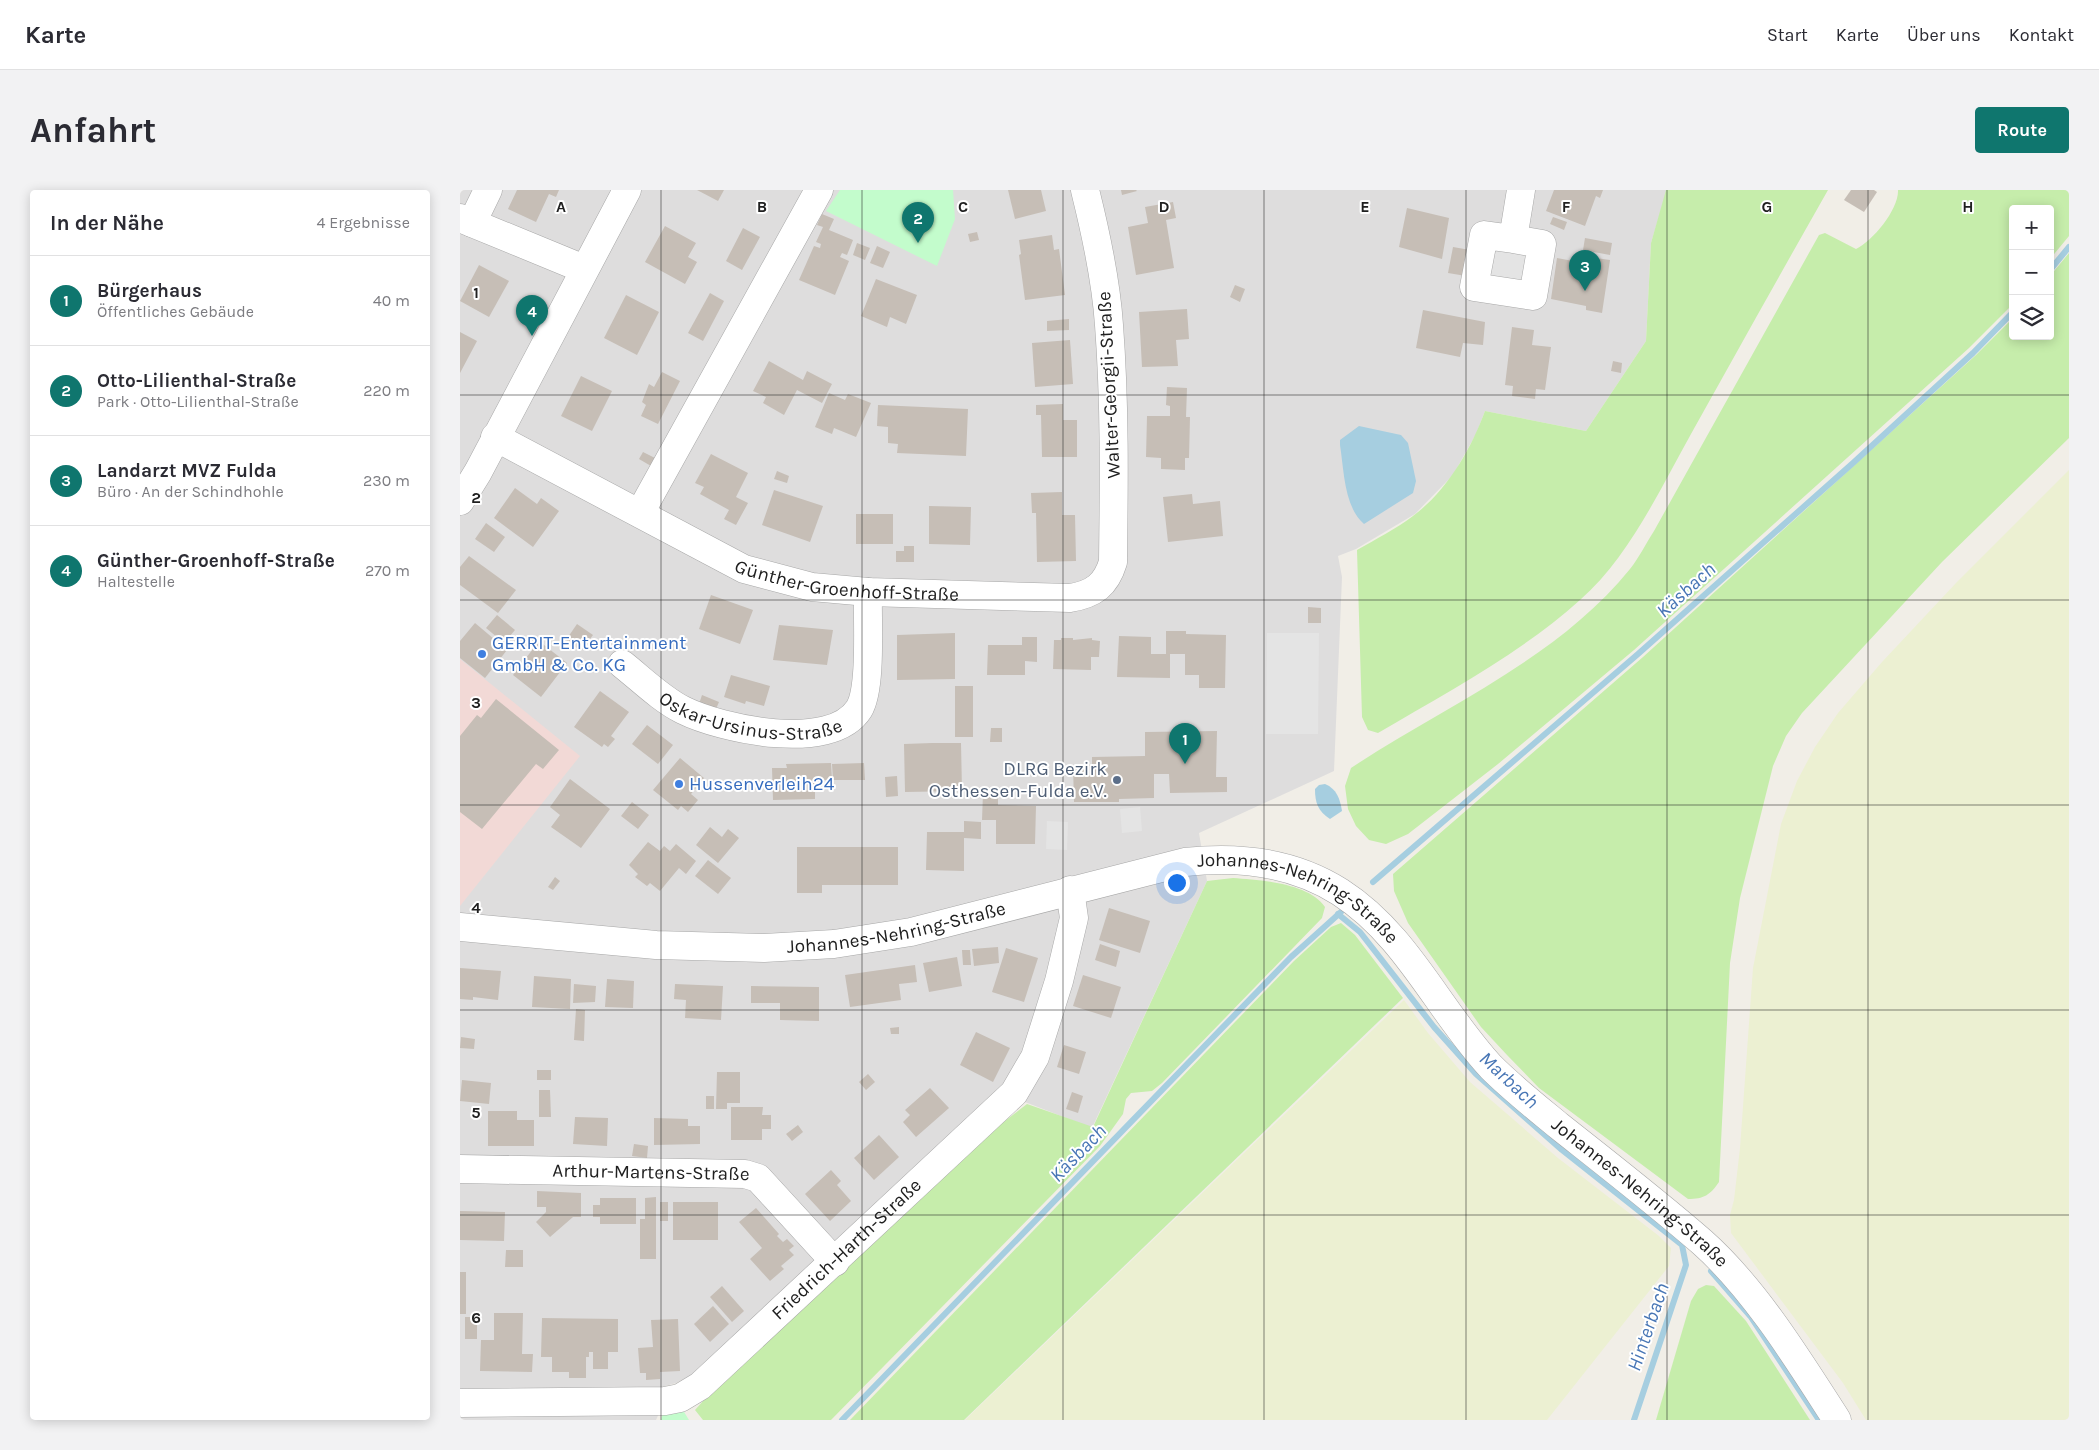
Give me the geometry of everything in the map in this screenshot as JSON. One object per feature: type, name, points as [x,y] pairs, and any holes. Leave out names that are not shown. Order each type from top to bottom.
[{"type":"street","points":[[488,190],[466,220],[584,269]]},
{"type":"street","points":[[460,500],[478,472],[627,190]]},
{"type":"street","points":[[640,513],[819,190]]},
{"type":"street","name":"Walter-Georgii-Straße","points":[[1085,190],[1096,236],[1109,324],[1115,472],[1112,562],[1105,581]]},
{"type":"street","points":[[1513,239],[1521,190]]},
{"type":"street","name":"Günther-Groenhoff-Straße","points":[[495,437],[744,569],[812,588],[868,592],[1070,598],[1091,593],[1100,588],[1105,581]]},
{"type":"street","name":"Oskar-Ursinus-Straße","points":[[622,664],[681,709],[714,724],[759,733],[817,733],[843,724],[858,710],[866,693],[868,592]]},
{"type":"street","name":"Johannes-Nehring-Straße","points":[[460,927],[656,945],[764,948],[834,944],[911,932],[1185,862],[1218,858],[1278,865],[1313,878],[1339,891],[1368,913],[1394,938],[1465,1036],[1492,1067],[1527,1100],[1703,1243],[1762,1310],[1837,1420]]},
{"type":"street","name":"Friedrich-Harth-Straße","points":[[460,1403],[665,1401],[680,1398],[700,1386],[988,1119],[1020,1085],[1034,1057],[1058,981],[1074,918],[1070,890]]},
{"type":"street","name":"Arthur-Martens-Straße","points":[[460,1170],[745,1174],[758,1178],[835,1262]]},
{"type":"shaded area","points":[[460,190],[1667,190],[1651,243],[1646,341],[1586,431],[1485,411],[1476,434],[1453,475],[1415,514],[1356,549],[1338,556],[1342,577],[1334,771],[1199,833],[1207,881],[1092,1128],[999,1092],[698,1372],[676,1383],[658,1388],[662,1407],[656,1420],[460,1420]]},
{"type":"shaded area","points":[[1490,246],[1535,254],[1530,283],[1485,275]]},
{"type":"shaded area","points":[[1267,633],[1319,633],[1318,734],[1266,734]]},
{"type":"shaded area","points":[[460,659],[580,756],[460,906]]},
{"type":"shaded area","points":[[1140,807],[1142,831],[1122,833],[1120,809]]},
{"type":"shaded area","points":[[1047,821],[1068,822],[1067,850],[1046,849]]},
{"type":"green space","points":[[840,190],[953,190],[955,219],[937,266],[826,211]]},
{"type":"green space","points":[[1666,190],[1828,190],[1655,500],[1628,544],[1598,583],[1557,620],[1508,655],[1378,733],[1368,730],[1362,717],[1357,550],[1406,521],[1437,494],[1465,454],[1485,411],[1586,431],[1646,341],[1651,243]]},
{"type":"green space","points":[[1898,190],[2069,190],[2069,236],[2054,254],[2054,205],[2009,205],[2009,308],[1969,348],[1634,650],[1498,764],[1408,834],[1386,844],[1369,840],[1356,826],[1348,809],[1345,786],[1351,768],[1498,679],[1534,655],[1569,630],[1601,601],[1630,569],[1654,531],[1819,235],[1825,233],[1856,249],[1870,239],[1884,224],[1897,198]]},
{"type":"green space","points":[[2069,253],[2069,438],[1942,562],[1802,713],[1786,736],[1773,766],[1740,898],[1730,963],[1719,1182],[1706,1195],[1688,1199],[1539,1088],[1481,1027],[1408,923],[1394,891],[1393,874],[1643,657],[1976,355],[2009,322],[2009,340],[2054,340],[2054,271]]},
{"type":"green space","points":[[2069,470],[2069,1420],[1866,1420],[1843,1383],[1731,1233],[1730,1215],[1734,1200],[1740,1148],[1753,968],[1781,824],[1797,781],[1815,747],[1838,713],[1882,662],[1956,583]]},
{"type":"green space","points":[[1233,878],[1283,884],[1308,893],[1318,899],[1325,907],[1322,918],[1162,1083],[1152,1091],[1131,1093],[1126,1099],[1123,1114],[1100,1146],[831,1420],[703,1420],[695,1410],[713,1390],[997,1127],[1027,1104],[1093,1127],[1207,881]]},
{"type":"green space","points":[[1341,923],[1355,935],[1403,998],[964,1420],[850,1420],[1294,961],[1331,927]]},
{"type":"green space","points":[[1404,1000],[1428,1033],[1470,1082],[1558,1158],[1659,1236],[1671,1248],[1669,1266],[1547,1420],[965,1420]]},
{"type":"green space","points":[[1706,1285],[1714,1286],[1746,1321],[1810,1420],[1656,1420],[1691,1301],[1698,1289]]},
{"type":"green space","points":[[681,1407],[689,1420],[661,1420],[663,1412]]},
{"type":"water","points":[[1359,426],[1401,435],[1408,443],[1416,481],[1413,493],[1364,524],[1352,508],[1346,488],[1340,445],[1340,440]]},
{"type":"water","points":[[1325,784],[1337,795],[1342,811],[1330,819],[1320,810],[1316,798],[1315,789],[1319,785]]},
{"type":"building","points":[[517,190],[559,190],[556,197],[549,194],[536,222],[508,209]]},
{"type":"building","points":[[697,190],[724,190],[718,201]]},
{"type":"building","points":[[1008,190],[1041,190],[1046,211],[1015,219]]},
{"type":"building","points":[[1121,190],[1136,190],[1137,191],[1122,195]]},
{"type":"building","points":[[1554,190],[1603,190],[1600,198],[1596,196],[1585,226],[1546,211]]},
{"type":"building","points":[[1851,190],[1874,190],[1877,192],[1864,212],[1844,200]]},
{"type":"building","points":[[1173,202],[1176,218],[1166,220],[1174,268],[1136,275],[1128,227],[1148,223],[1145,207]]},
{"type":"building","points":[[1407,208],[1449,218],[1442,259],[1399,247]]},
{"type":"building","points":[[822,214],[834,219],[829,230],[853,240],[847,255],[842,253],[840,257],[849,261],[835,295],[799,280],[814,246],[820,248],[821,244],[816,242],[823,227],[817,225]]},
{"type":"building","points":[[1553,217],[1567,222],[1564,230],[1550,224]]},
{"type":"building","points":[[665,226],[696,243],[688,257],[697,262],[685,284],[645,262]]},
{"type":"building","points":[[743,228],[760,237],[742,270],[726,261]]},
{"type":"building","points":[[977,232],[979,240],[970,242],[968,234]]},
{"type":"building","points":[[1052,235],[1054,250],[1059,249],[1065,295],[1025,300],[1019,240]]},
{"type":"building","points":[[1585,238],[1612,243],[1610,255],[1583,250]]},
{"type":"building","points":[[857,243],[870,248],[865,260],[853,255]]},
{"type":"building","points":[[877,246],[890,252],[883,268],[870,263]]},
{"type":"building","points":[[1453,247],[1470,250],[1466,276],[1448,273]]},
{"type":"building","points":[[1589,257],[1610,260],[1602,313],[1586,310],[1586,306],[1551,299],[1557,258],[1589,264]]},
{"type":"building","points":[[479,265],[509,281],[489,317],[460,301]]},
{"type":"building","points":[[876,279],[917,295],[906,324],[890,317],[887,327],[861,316]]},
{"type":"building","points":[[1235,285],[1245,289],[1240,302],[1230,297]]},
{"type":"building","points":[[710,293],[724,301],[703,341],[688,333]]},
{"type":"building","points":[[626,295],[659,312],[637,355],[604,338]]},
{"type":"building","points":[[1187,309],[1189,339],[1176,340],[1178,366],[1142,367],[1139,312]]},
{"type":"building","points":[[1423,310],[1485,322],[1483,345],[1463,343],[1460,357],[1416,348]]},
{"type":"building","points":[[1069,319],[1069,330],[1047,331],[1047,321]]},
{"type":"building","points":[[1512,327],[1534,330],[1532,345],[1551,347],[1545,390],[1536,389],[1535,399],[1512,396],[1513,386],[1505,385]]},
{"type":"building","points":[[460,332],[477,341],[460,373]]},
{"type":"building","points":[[1070,340],[1073,384],[1035,387],[1032,343]]},
{"type":"building","points":[[769,361],[803,380],[807,371],[832,384],[822,403],[797,390],[784,415],[763,403],[766,397],[753,391]]},
{"type":"building","points":[[1613,361],[1622,363],[1621,373],[1611,371]]},
{"type":"building","points":[[662,372],[680,381],[658,424],[641,416],[646,405],[642,402],[649,384],[654,387]]},
{"type":"building","points":[[581,376],[612,391],[592,431],[561,416]]},
{"type":"building","points":[[1167,387],[1187,388],[1186,417],[1190,417],[1189,458],[1185,458],[1185,470],[1161,469],[1161,458],[1146,457],[1147,416],[1170,416],[1170,406],[1166,405]]},
{"type":"building","points":[[829,393],[845,400],[848,394],[871,403],[856,437],[834,428],[832,434],[815,427]]},
{"type":"building","points":[[1063,404],[1063,420],[1077,420],[1077,457],[1042,457],[1041,415],[1036,415],[1036,405]]},
{"type":"building","points":[[878,405],[968,409],[966,456],[897,453],[898,444],[888,443],[888,427],[877,426]]},
{"type":"building","points":[[643,452],[655,458],[651,466],[639,459]]},
{"type":"building","points":[[711,454],[748,473],[736,497],[748,503],[736,525],[724,519],[729,510],[700,494],[704,487],[695,483]]},
{"type":"building","points":[[777,471],[789,476],[787,483],[774,479]]},
{"type":"building","points":[[515,488],[537,504],[541,498],[559,511],[533,547],[494,518]]},
{"type":"building","points":[[774,490],[823,506],[810,542],[762,525]]},
{"type":"building","points":[[1062,492],[1062,515],[1075,515],[1076,561],[1037,562],[1036,513],[1032,513],[1031,493]]},
{"type":"building","points":[[1192,494],[1193,504],[1220,501],[1223,536],[1168,542],[1163,497]]},
{"type":"building","points":[[929,506],[971,507],[970,545],[929,544]]},
{"type":"building","points":[[856,514],[893,514],[893,544],[856,544]]},
{"type":"building","points":[[486,523],[505,537],[494,552],[475,539]]},
{"type":"building","points":[[904,546],[914,546],[914,562],[896,562],[896,551],[904,551]]},
{"type":"building","points":[[469,556],[516,590],[498,613],[460,585],[460,567]]},
{"type":"building","points":[[711,595],[753,610],[740,644],[699,629]]},
{"type":"building","points":[[1308,607],[1321,608],[1321,623],[1308,623]]},
{"type":"building","points":[[497,615],[515,630],[504,643],[486,628]]},
{"type":"building","name":"GERRIT-Entertainment GmbH & Co. KG","points":[[475,623],[507,650],[485,678],[460,658],[460,641]]},
{"type":"building","points":[[577,624],[593,635],[581,651],[566,640]]},
{"type":"building","points":[[779,625],[833,630],[827,665],[773,660]]},
{"type":"building","points":[[1166,631],[1186,631],[1186,634],[1226,635],[1225,688],[1199,688],[1199,675],[1185,675],[1185,654],[1170,654],[1170,678],[1117,677],[1119,636],[1151,637],[1151,654],[1166,654]]},
{"type":"building","points":[[955,633],[955,679],[897,680],[897,635]]},
{"type":"building","points":[[1022,637],[1037,637],[1037,662],[1025,661],[1025,675],[987,675],[988,645],[1022,645]]},
{"type":"building","points":[[1061,638],[1073,638],[1073,640],[1092,638],[1092,640],[1100,641],[1099,657],[1091,657],[1091,670],[1053,669],[1054,640],[1061,640]]},
{"type":"building","points":[[539,641],[567,663],[541,697],[513,675]]},
{"type":"building","points":[[731,675],[770,686],[764,706],[746,701],[745,704],[724,697]]},
{"type":"building","points":[[955,686],[973,686],[973,737],[955,737]]},
{"type":"building","points":[[600,691],[629,712],[611,736],[615,739],[608,747],[604,744],[602,747],[574,727]]},
{"type":"building","points":[[702,695],[719,702],[715,711],[699,704]]},
{"type":"building","points":[[496,699],[559,750],[543,769],[536,764],[482,829],[460,812],[460,736],[477,715],[481,718]]},
{"type":"building","points":[[647,725],[673,745],[658,764],[632,744]]},
{"type":"building","points":[[991,728],[1002,728],[1002,742],[990,742]]},
{"type":"building","points":[[1217,731],[1216,777],[1227,777],[1227,792],[1170,793],[1169,774],[1154,774],[1154,798],[1119,799],[1119,802],[1074,802],[1073,765],[1092,765],[1092,757],[1145,756],[1145,732]]},
{"type":"building","points":[[961,743],[962,791],[905,792],[904,744]]},
{"type":"building","name":"Hussenverleih24","points":[[680,758],[704,778],[691,794],[698,800],[688,812],[681,806],[678,810],[653,790]]},
{"type":"building","points":[[831,763],[832,780],[815,780],[815,799],[773,800],[772,768],[787,768],[786,764]]},
{"type":"building","points":[[864,763],[865,780],[833,780],[832,764]]},
{"type":"building","points":[[897,776],[898,796],[886,797],[885,777]]},
{"type":"building","points":[[570,779],[610,809],[581,848],[551,827],[560,815],[550,807]]},
{"type":"building","points":[[983,793],[998,794],[998,805],[1036,806],[1035,844],[996,844],[996,820],[982,820]]},
{"type":"building","points":[[632,802],[649,815],[638,829],[621,816]]},
{"type":"building","points":[[964,821],[981,822],[981,839],[964,838],[964,871],[926,870],[927,832],[964,832]]},
{"type":"building","points":[[710,827],[722,837],[728,829],[739,838],[718,863],[696,845]]},
{"type":"building","points":[[648,842],[660,851],[664,846],[670,851],[676,844],[696,861],[686,874],[679,868],[660,891],[650,883],[647,886],[635,877],[638,874],[629,865]]},
{"type":"building","points":[[797,847],[898,847],[898,885],[822,885],[822,893],[797,893]]},
{"type":"building","points":[[708,860],[731,878],[718,894],[695,876]]},
{"type":"building","points":[[555,877],[560,881],[553,890],[548,887]]},
{"type":"building","points":[[1109,908],[1150,921],[1140,953],[1099,940]]},
{"type":"building","points":[[1100,944],[1120,951],[1116,967],[1095,960]]},
{"type":"building","points":[[998,947],[999,963],[974,966],[972,949]]},
{"type":"building","points":[[1006,948],[1038,958],[1024,1002],[992,992]]},
{"type":"building","points":[[962,950],[970,950],[971,965],[963,965]]},
{"type":"building","points":[[957,957],[962,986],[929,992],[923,963]]},
{"type":"building","points":[[915,965],[917,982],[899,984],[901,1000],[850,1007],[845,975]]},
{"type":"building","points":[[460,968],[501,971],[498,1000],[473,997],[473,1000],[460,999]]},
{"type":"building","points":[[1083,975],[1121,987],[1111,1018],[1073,1006]]},
{"type":"building","points":[[534,976],[571,979],[570,1009],[532,1007]]},
{"type":"building","points":[[607,979],[634,981],[633,1008],[605,1007]]},
{"type":"building","points":[[574,984],[596,986],[595,1002],[573,1003]]},
{"type":"building","points":[[675,984],[723,986],[721,1020],[685,1018],[686,1000],[674,999]]},
{"type":"building","points":[[751,986],[819,987],[819,1021],[780,1020],[780,1003],[751,1003]]},
{"type":"building","points":[[576,1009],[585,1010],[584,1041],[574,1040]]},
{"type":"building","points":[[899,1027],[899,1034],[891,1034],[890,1028]]},
{"type":"building","points":[[976,1032],[1010,1048],[993,1082],[960,1065]]},
{"type":"building","points":[[461,1037],[475,1039],[474,1049],[460,1048]]},
{"type":"building","points":[[1064,1045],[1086,1052],[1079,1074],[1057,1067]]},
{"type":"building","points":[[537,1070],[551,1070],[551,1080],[537,1080]]},
{"type":"building","points":[[717,1072],[740,1072],[740,1103],[727,1103],[727,1109],[716,1109]]},
{"type":"building","points":[[868,1074],[875,1082],[866,1090],[859,1082]]},
{"type":"building","points":[[462,1080],[491,1083],[489,1104],[460,1101]]},
{"type":"building","points":[[930,1088],[949,1108],[916,1137],[903,1122],[910,1115],[905,1110]]},
{"type":"building","points":[[539,1090],[550,1090],[551,1117],[539,1117]]},
{"type":"building","points":[[1072,1092],[1083,1096],[1078,1113],[1066,1109]]},
{"type":"building","points":[[706,1096],[714,1096],[714,1109],[706,1109]]},
{"type":"building","points":[[731,1107],[763,1107],[762,1115],[771,1115],[771,1129],[762,1129],[762,1140],[731,1140]]},
{"type":"building","points":[[488,1111],[517,1111],[517,1120],[534,1120],[534,1146],[488,1146]]},
{"type":"building","points":[[575,1117],[608,1118],[607,1146],[573,1144]]},
{"type":"building","points":[[654,1118],[688,1119],[688,1126],[700,1126],[700,1144],[654,1145]]},
{"type":"building","points":[[798,1125],[803,1132],[792,1141],[786,1134]]},
{"type":"building","points":[[879,1135],[899,1157],[874,1180],[854,1158]]},
{"type":"building","points":[[634,1144],[648,1146],[647,1158],[632,1156]]},
{"type":"building","points":[[831,1170],[841,1181],[837,1185],[851,1201],[830,1221],[805,1194]]},
{"type":"building","points":[[537,1191],[581,1193],[581,1217],[573,1217],[550,1237],[536,1222],[546,1212],[546,1207],[537,1207]]},
{"type":"building","points":[[656,1197],[656,1259],[640,1259],[640,1219],[645,1219],[645,1198]]},
{"type":"building","points":[[600,1198],[636,1198],[636,1224],[600,1224],[600,1217],[593,1217],[593,1205],[600,1205]]},
{"type":"building","points":[[660,1202],[668,1202],[668,1221],[660,1221]]},
{"type":"building","points":[[673,1202],[718,1202],[718,1240],[673,1240]]},
{"type":"building","points":[[756,1208],[779,1234],[777,1236],[783,1242],[787,1239],[794,1246],[789,1250],[794,1255],[781,1266],[784,1269],[770,1281],[750,1259],[762,1248],[739,1222]]},
{"type":"building","points":[[460,1211],[505,1212],[504,1241],[460,1240]]},
{"type":"building","points":[[506,1250],[523,1250],[523,1267],[505,1267]]},
{"type":"building","points":[[460,1272],[466,1272],[466,1314],[460,1314]]},
{"type":"building","points":[[722,1286],[744,1311],[732,1322],[710,1297]]},
{"type":"building","points":[[713,1306],[729,1324],[710,1342],[694,1324]]},
{"type":"building","points":[[494,1313],[523,1313],[522,1354],[533,1354],[532,1372],[480,1371],[481,1340],[494,1340]]},
{"type":"building","points":[[465,1317],[477,1317],[477,1339],[465,1339]]},
{"type":"building","points":[[542,1318],[618,1319],[618,1352],[608,1352],[608,1369],[593,1369],[593,1352],[589,1352],[589,1357],[586,1357],[586,1378],[569,1378],[569,1372],[552,1372],[552,1357],[541,1357]]},
{"type":"building","points":[[678,1319],[680,1371],[660,1372],[660,1379],[646,1380],[646,1373],[640,1373],[638,1348],[653,1347],[651,1320]]},
{"type":"waterway","name":"Käsbach","points":[[2054,265],[2069,247]]},
{"type":"waterway","name":"Käsbach","points":[[1373,882],[1638,654],[1853,463],[1973,353],[2009,316]]},
{"type":"waterway","name":"Käsbach","points":[[842,1420],[1291,957],[1341,912]]},
{"type":"waterway","name":"Marbach","points":[[1338,914],[1360,932],[1434,1027],[1476,1074],[1562,1150],[1682,1245],[1686,1265],[1634,1420]]},
{"type":"waterway","name":"Marbach","points":[[1711,1271],[1751,1317],[1819,1420]]},
{"type":"place","name":"Otto-Lilienthal-Straße","points":[[918,243]]},
{"type":"place","name":"Landarzt MVZ Fulda","points":[[1585,291]]},
{"type":"place","name":"Günther-Groenhoff-Straße","points":[[532,336]]},
{"type":"place","name":"GERRIT-Entertainment GmbH & Co. KG","points":[[482,654]]},
{"type":"place","name":"Bürgerhaus","points":[[1185,764]]},
{"type":"place","name":"DLRG Bezirk Osthessen-Fulda e.V.","points":[[1117,780]]},
{"type":"place","name":"Hussenverleih24","points":[[679,784]]},
{"type":"water label","name":"Hinterbach","points":[[1648,1327]]}]
